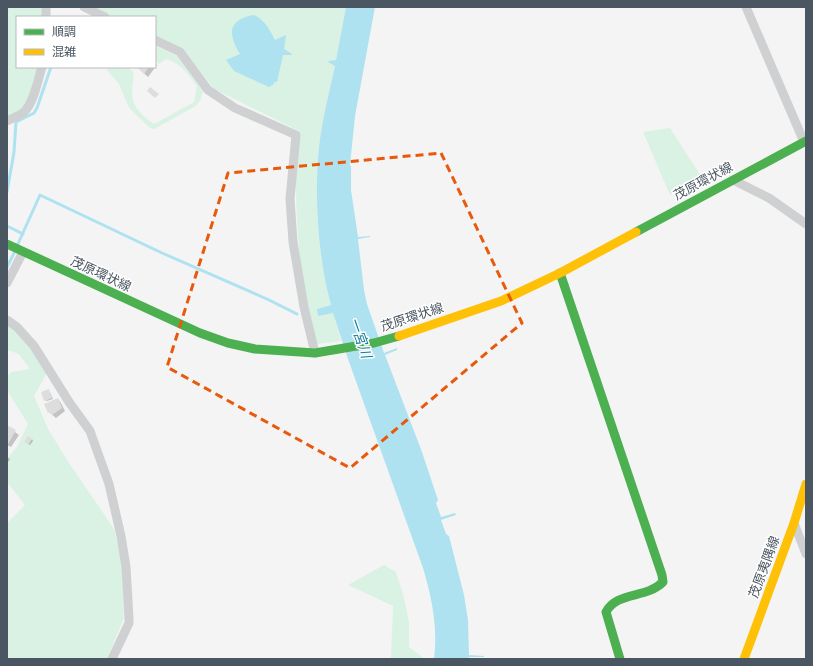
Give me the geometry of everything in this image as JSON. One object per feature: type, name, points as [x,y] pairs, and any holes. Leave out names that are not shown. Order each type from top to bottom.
[{"type":"main road","name":"茂原環状線","points":[[9,245],[200,333],[255,349],[315,353],[374,343],[501,301],[560,273],[805,142]]},
{"type":"main road","points":[[560,273],[662,575],[663,582],[652,591],[613,602],[607,609],[606,612],[620,659]]},
{"type":"main road","name":"茂原夷隅線","points":[[744,659],[794,522],[806,484]]},
{"type":"street","points":[[84,7],[103,16]]},
{"type":"street","points":[[746,7],[805,142]]},
{"type":"street","points":[[156,40],[180,52],[208,90],[230,104],[296,135],[290,200],[293,242],[304,307],[315,353]]},
{"type":"street","points":[[7,121],[24,113],[28,108],[42,68]]},
{"type":"street","points":[[733,180],[769,198],[806,224]]},
{"type":"street","points":[[7,283],[22,252]]},
{"type":"street","points":[[7,320],[17,327],[34,346],[69,402],[90,431],[109,484],[125,558],[129,618],[129,623],[112,659]]},
{"type":"street","points":[[794,522],[806,554]]},
{"type":"highlighted area","points":[[441,153],[522,323],[350,468],[167,367],[228,173]]},
{"type":"green space","points":[[7,7],[43,7],[43,16],[16,16],[16,68],[39,68],[28,100],[22,110],[7,118]]},
{"type":"green space","points":[[92,7],[346,7],[336,60],[329,61],[335,66],[320,137],[317,186],[320,248],[331,305],[317,309],[333,312],[341,341],[317,344],[305,292],[300,260],[297,212],[296,163],[299,131],[214,89],[183,49],[156,36],[156,16],[111,16]]},
{"type":"green space","points":[[156,46],[178,57],[203,91],[201,99],[196,106],[154,129],[150,128],[129,108],[119,84],[107,68],[129,68],[134,73],[132,90],[134,103],[141,113],[154,124],[194,102],[197,86],[176,63],[166,59],[159,64],[156,61]]},
{"type":"green space","points":[[670,128],[704,181],[670,195],[643,132]]},
{"type":"green space","points":[[7,323],[31,346],[47,373],[34,396],[48,429],[67,460],[114,529],[122,562],[124,618],[107,659],[7,659],[7,523],[25,505],[7,482],[7,459],[17,447],[28,424],[7,390],[7,376],[11,372],[30,369],[19,354],[7,350]]},
{"type":"green space","points":[[384,565],[396,572],[403,594],[409,622],[409,647],[425,659],[391,659],[393,606],[348,585]]},
{"type":"water","name":"一宮川","points":[[346,7],[375,7],[355,116],[350,165],[351,190],[358,237],[370,236],[358,239],[364,290],[367,304],[384,353],[397,348],[397,350],[385,355],[422,452],[438,500],[436,503],[441,517],[455,513],[456,515],[441,520],[446,534],[449,536],[464,595],[468,620],[469,655],[484,657],[469,657],[469,659],[434,659],[435,624],[423,568],[333,313],[318,316],[317,309],[331,305],[323,268],[318,227],[317,186],[319,147],[335,66],[328,62],[336,60]]},
{"type":"water","points":[[254,15],[264,23],[275,40],[286,35],[284,49],[292,54],[283,55],[277,82],[274,82],[274,84],[269,87],[234,71],[226,60],[240,54],[233,39],[232,29],[234,25],[245,17]]},
{"type":"building","points":[[138,68],[148,68],[144,74]]},
{"type":"building","points":[[150,87],[159,94],[155,98],[147,91]]},
{"type":"building","points":[[49,389],[52,398],[44,401],[41,392]]},
{"type":"building","points":[[58,398],[62,408],[52,415],[50,412],[48,413],[44,404]]},
{"type":"building","points":[[7,425],[16,430],[7,446]]},
{"type":"building","points":[[28,436],[32,439],[29,444],[24,442]]},
{"type":"waterway","points":[[7,192],[14,152],[16,122],[34,113],[51,68]]},
{"type":"waterway","points":[[17,246],[40,195],[162,253],[267,299],[297,314]]},
{"type":"waterway","points":[[7,226],[23,234]]},
{"type":"waterway","points":[[7,267],[15,251]]},
{"type":"traffic: fast","points":[[636,232],[806,141]]},
{"type":"traffic: fast","points":[[7,244],[200,333],[228,343],[255,349],[315,353],[374,343],[399,336]]},
{"type":"traffic: fast","points":[[560,273],[662,575],[663,582],[656,587],[617,601],[611,605],[606,612],[620,659]]},
{"type":"traffic: slow","points":[[399,336],[501,301],[560,273],[636,232]]},
{"type":"traffic: slow","points":[[744,659],[794,523],[806,484]]}]
